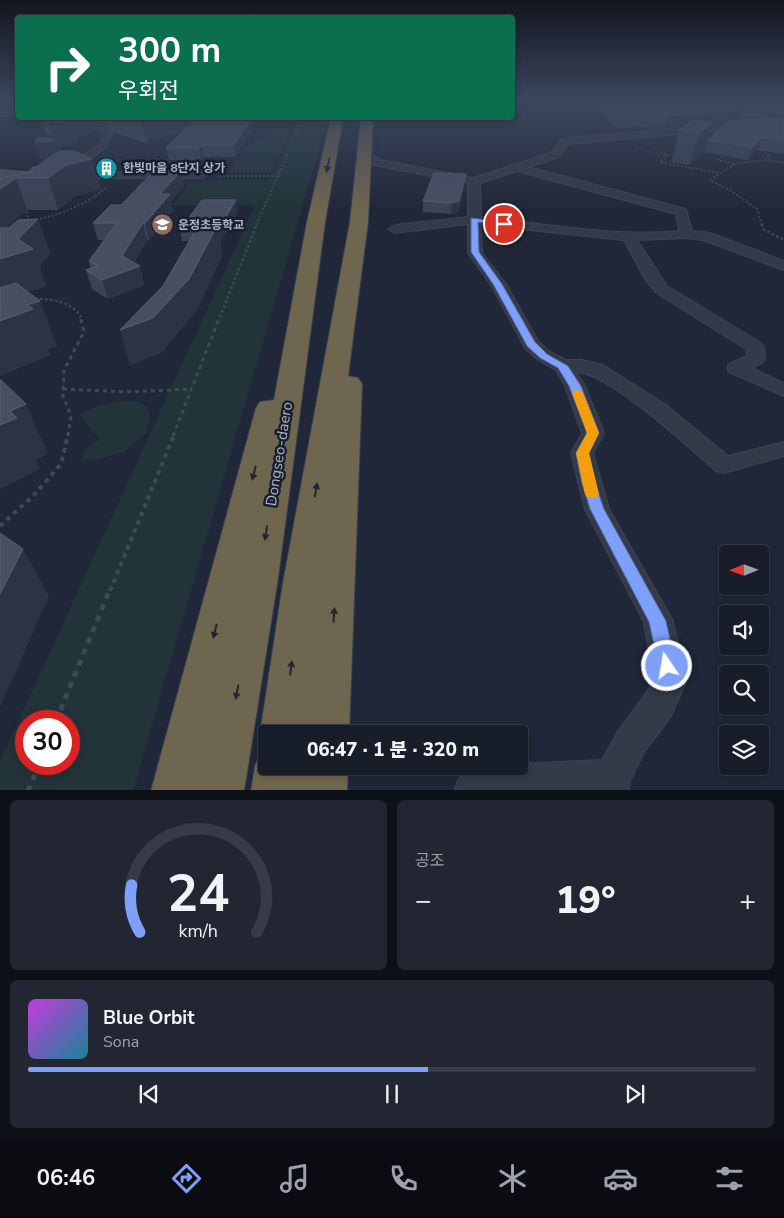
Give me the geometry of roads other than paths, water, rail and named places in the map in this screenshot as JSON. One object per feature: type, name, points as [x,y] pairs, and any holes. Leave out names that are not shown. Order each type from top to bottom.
[{"type":"highway","name":"Dongseo-daero","points":[[219,790],[259,578],[316,222],[349,137]]},
{"type":"highway","points":[[284,725],[302,583],[358,222],[377,166],[364,137]]},
{"type":"highway","points":[[176,790],[316,222]]},
{"type":"highway","points":[[327,725],[358,222]]},
{"type":"highway","points":[[276,790],[278,775]]},
{"type":"highway","points":[[322,790],[323,775]]},
{"type":"street","points":[[23,203],[35,199],[60,175],[104,144],[107,137]]},
{"type":"street","points":[[377,166],[474,181],[519,168],[554,155],[565,141],[612,137]]},
{"type":"street","points":[[708,137],[714,137]]},
{"type":"street","points":[[519,168],[682,212],[686,234]]},
{"type":"street","points":[[60,175],[202,175]]},
{"type":"street","points":[[472,790],[487,784],[612,784],[631,742],[659,704],[670,681],[658,621],[597,509],[582,453],[593,433],[575,386],[562,366],[544,356],[531,344],[498,284],[475,252],[474,181]]},
{"type":"street","points":[[395,229],[474,220],[628,236],[655,237],[686,234],[705,236],[784,266]]},
{"type":"street","points":[[628,236],[653,279],[662,289],[755,347],[756,358],[736,368],[784,390]]},
{"type":"street","points":[[562,366],[581,366],[596,369],[659,410],[724,465],[784,449]]},
{"type":"place","name":"한빛마을 8단지 상가","points":[[107,168]]},
{"type":"place","name":"운정초등학교","points":[[162,225]]}]
